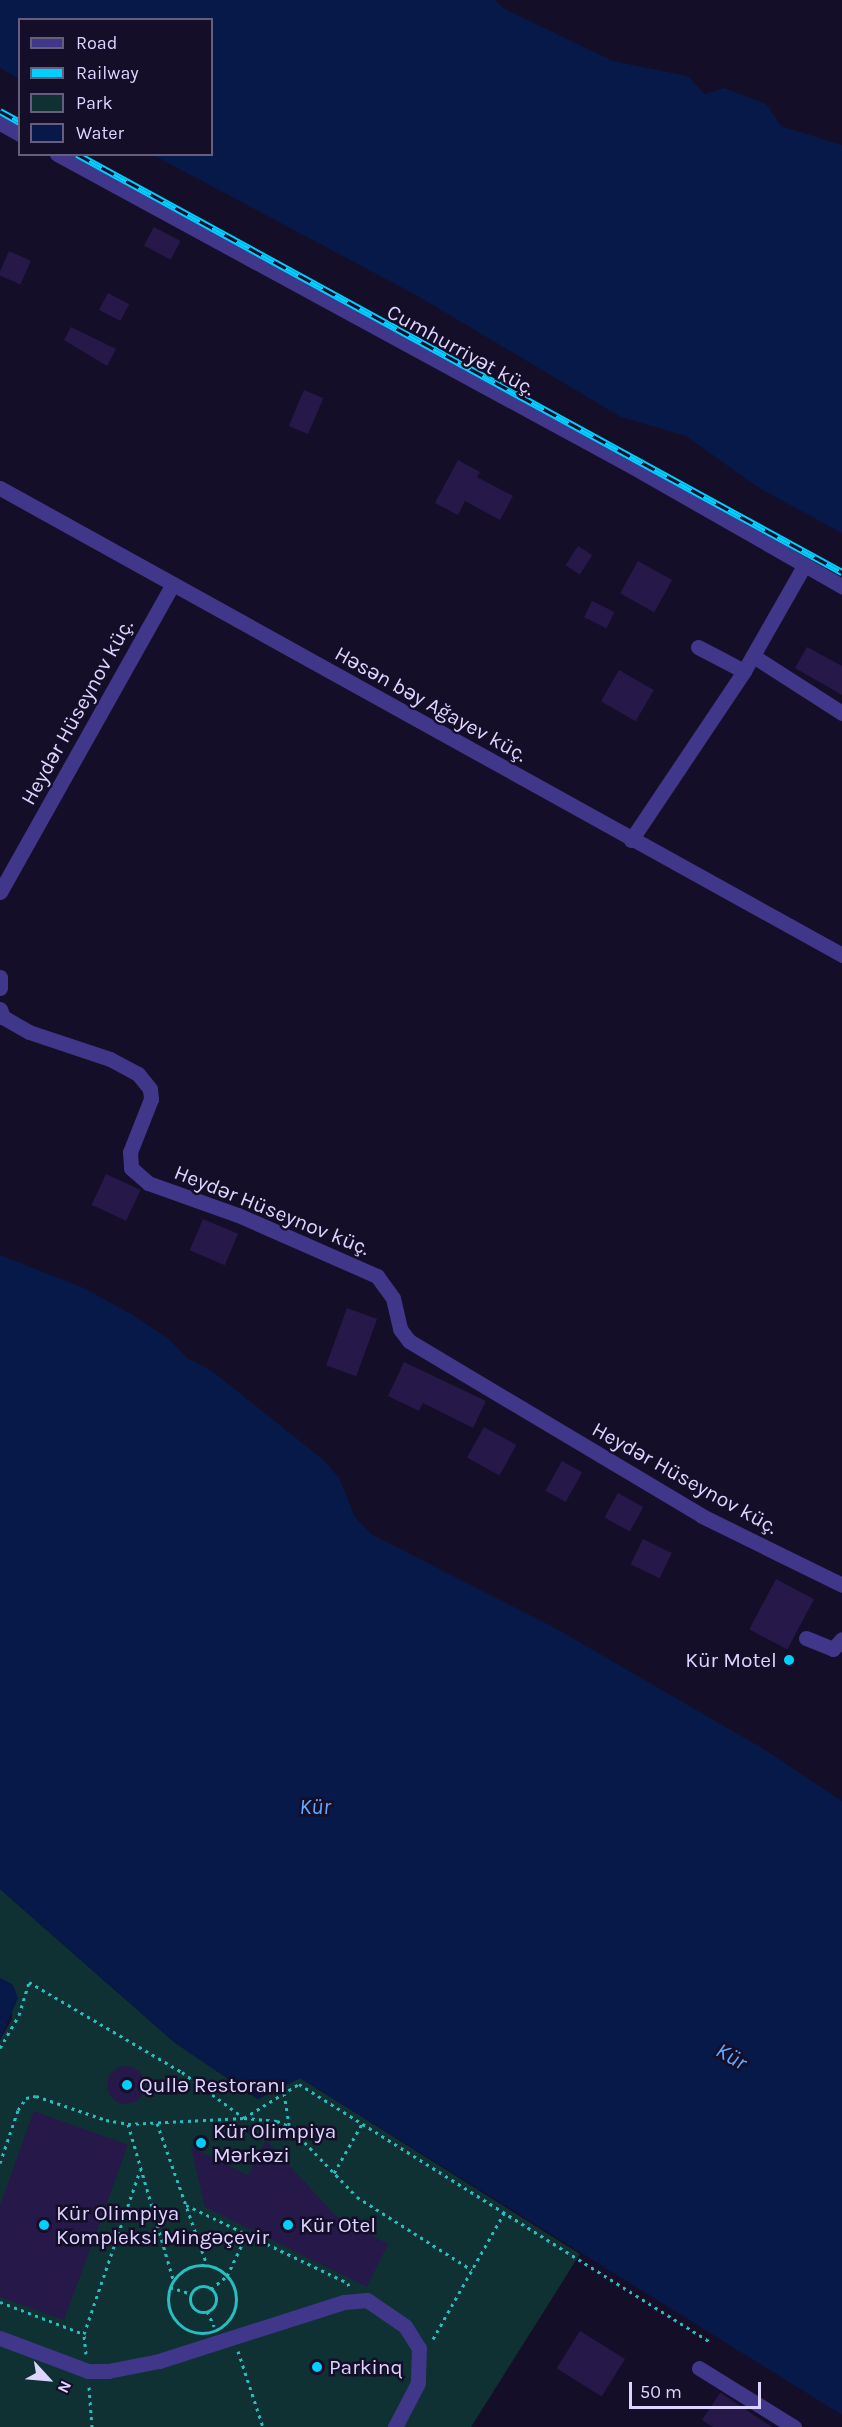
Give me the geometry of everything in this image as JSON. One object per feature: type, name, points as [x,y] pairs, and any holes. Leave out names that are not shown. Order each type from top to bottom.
[{"type":"street","points":[[0,123],[18,133]]},
{"type":"street","name":"Cumhurriyət küç.","points":[[61,156],[633,467],[842,586]]},
{"type":"street","name":"Həsən bəy Ağayev küç.","points":[[0,488],[842,955]]},
{"type":"street","points":[[631,840],[744,671],[804,566]]},
{"type":"street","name":"Heydər Hüseynov küç.","points":[[0,892],[173,584]]},
{"type":"street","points":[[698,647],[744,671]]},
{"type":"street","points":[[753,656],[842,713]]},
{"type":"street","points":[[0,977],[0,988]]},
{"type":"street","name":"Heydər Hüseynov küç.","points":[[0,1009],[3,1017],[29,1032],[110,1059],[138,1074],[150,1089],[151,1099],[130,1152],[131,1168],[148,1183],[238,1215],[377,1276],[393,1298],[400,1329],[409,1341],[702,1516],[842,1586]]},
{"type":"street","points":[[806,1638],[833,1649],[842,1639]]},
{"type":"street","points":[[0,2338],[88,2371],[108,2372],[159,2361],[351,2301],[368,2300],[399,2320],[413,2335],[420,2361],[418,2383],[395,2427]]},
{"type":"street","points":[[699,2368],[794,2427]]},
{"type":"path","points":[[0,2049],[19,2015],[29,1982],[192,2078],[244,2118]]},
{"type":"path","points":[[244,2118],[299,2084],[711,2342]]},
{"type":"path","points":[[284,2093],[289,2126]]},
{"type":"path","points":[[0,2163],[26,2097],[36,2096],[106,2120],[128,2124],[244,2118],[277,2121],[289,2126],[357,2197],[472,2270]]},
{"type":"path","points":[[157,2123],[207,2265]]},
{"type":"path","points":[[128,2124],[173,2279]]},
{"type":"path","points":[[334,2173],[362,2124]]},
{"type":"path","points":[[93,2427],[84,2334],[140,2170]]},
{"type":"path","points":[[186,2205],[348,2283],[351,2301]]},
{"type":"path","points":[[420,2361],[504,2213]]},
{"type":"path","points":[[211,2289],[227,2276],[247,2234]]},
{"type":"path","points":[[207,2265],[227,2276],[236,2298],[228,2321],[216,2331],[192,2332],[178,2324],[167,2303],[169,2286],[184,2269],[207,2265]]},
{"type":"path","points":[[169,2286],[190,2294]]},
{"type":"path","points":[[190,2294],[199,2286],[211,2289]]},
{"type":"path","points":[[207,2311],[215,2303],[211,2289]]},
{"type":"path","points":[[190,2294],[192,2306],[207,2311],[216,2331]]},
{"type":"path","points":[[0,2302],[84,2334]]},
{"type":"path","points":[[228,2321],[263,2427]]},
{"type":"green space","name":"Kür Olimpiya Mərkəzi","points":[[0,1889],[174,2042],[258,2099],[300,2078],[580,2254],[471,2427],[0,2427],[0,2040],[12,2019],[11,1984],[0,1978]]},
{"type":"water","points":[[0,0],[495,0],[503,8],[613,61],[688,76],[705,94],[724,88],[766,104],[781,126],[842,145],[842,533],[759,488],[686,436],[621,417],[416,295],[155,156],[213,156],[213,18],[18,18],[18,78],[0,68]]},
{"type":"water","name":"Kür","points":[[0,1255],[84,1288],[131,1314],[169,1339],[187,1358],[212,1371],[326,1462],[339,1478],[355,1517],[371,1534],[555,1628],[762,1748],[842,1801],[842,2415],[300,2078],[258,2099],[174,2042],[0,1889]]},
{"type":"water","points":[[0,1978],[13,1985],[18,1998],[0,2040]]},
{"type":"building","points":[[154,227],[180,241],[171,260],[144,246]]},
{"type":"building","points":[[9,251],[31,261],[20,285],[0,275]]},
{"type":"building","points":[[108,293],[129,304],[120,321],[99,310]]},
{"type":"building","points":[[71,327],[116,349],[107,366],[64,340]]},
{"type":"building","points":[[304,390],[323,398],[308,434],[289,426]]},
{"type":"building","points":[[458,460],[480,472],[477,477],[513,496],[500,520],[465,501],[458,515],[435,503]]},
{"type":"building","points":[[578,546],[592,555],[580,575],[565,565]]},
{"type":"building","points":[[638,561],[672,580],[654,612],[620,593]]},
{"type":"building","points":[[592,601],[614,612],[607,628],[584,617]]},
{"type":"building","points":[[807,647],[842,666],[842,695],[795,668]]},
{"type":"building","points":[[619,670],[654,690],[636,721],[601,701]]},
{"type":"building","points":[[106,1174],[140,1190],[126,1221],[92,1205]]},
{"type":"building","points":[[203,1219],[238,1234],[225,1265],[190,1250]]},
{"type":"building","points":[[347,1308],[377,1319],[356,1376],[326,1365]]},
{"type":"building","points":[[404,1362],[486,1401],[473,1428],[423,1403],[419,1411],[388,1396]]},
{"type":"building","points":[[484,1427],[516,1445],[499,1476],[467,1458]]},
{"type":"building","points":[[562,1461],[582,1472],[566,1502],[546,1491]]},
{"type":"building","points":[[618,1493],[643,1507],[630,1532],[604,1517]]},
{"type":"building","points":[[643,1539],[672,1553],[659,1578],[631,1564]]},
{"type":"building","points":[[776,1579],[814,1599],[787,1650],[749,1629]]},
{"type":"building","points":[[126,2066],[140,2071],[145,2085],[140,2099],[126,2104],[112,2099],[107,2085],[112,2071]]},
{"type":"building","points":[[34,2111],[128,2145],[64,2320],[0,2297],[0,2205]]},
{"type":"building","points":[[266,2140],[337,2217],[388,2244],[367,2287],[205,2207],[191,2147],[248,2175]]},
{"type":"building","points":[[580,2331],[625,2359],[602,2396],[557,2368]]},
{"type":"building","points":[[720,2393],[772,2427],[713,2427],[702,2420]]},
{"type":"railway","points":[[0,111],[18,121]]},
{"type":"railway","points":[[81,156],[842,572]]},
{"type":"place","name":"Kür Motel","points":[[789,1660]]},
{"type":"place","name":"Qullə Restoranı","points":[[127,2085]]},
{"type":"place","name":"Kür Olimpiya Mərkəzi","points":[[201,2143]]},
{"type":"place","name":"Kür Olimpiya Kompleksi Mingəçevir","points":[[44,2225]]},
{"type":"place","name":"Kür Otel","points":[[288,2225]]},
{"type":"place","name":"Parkinq","points":[[317,2367]]}]
